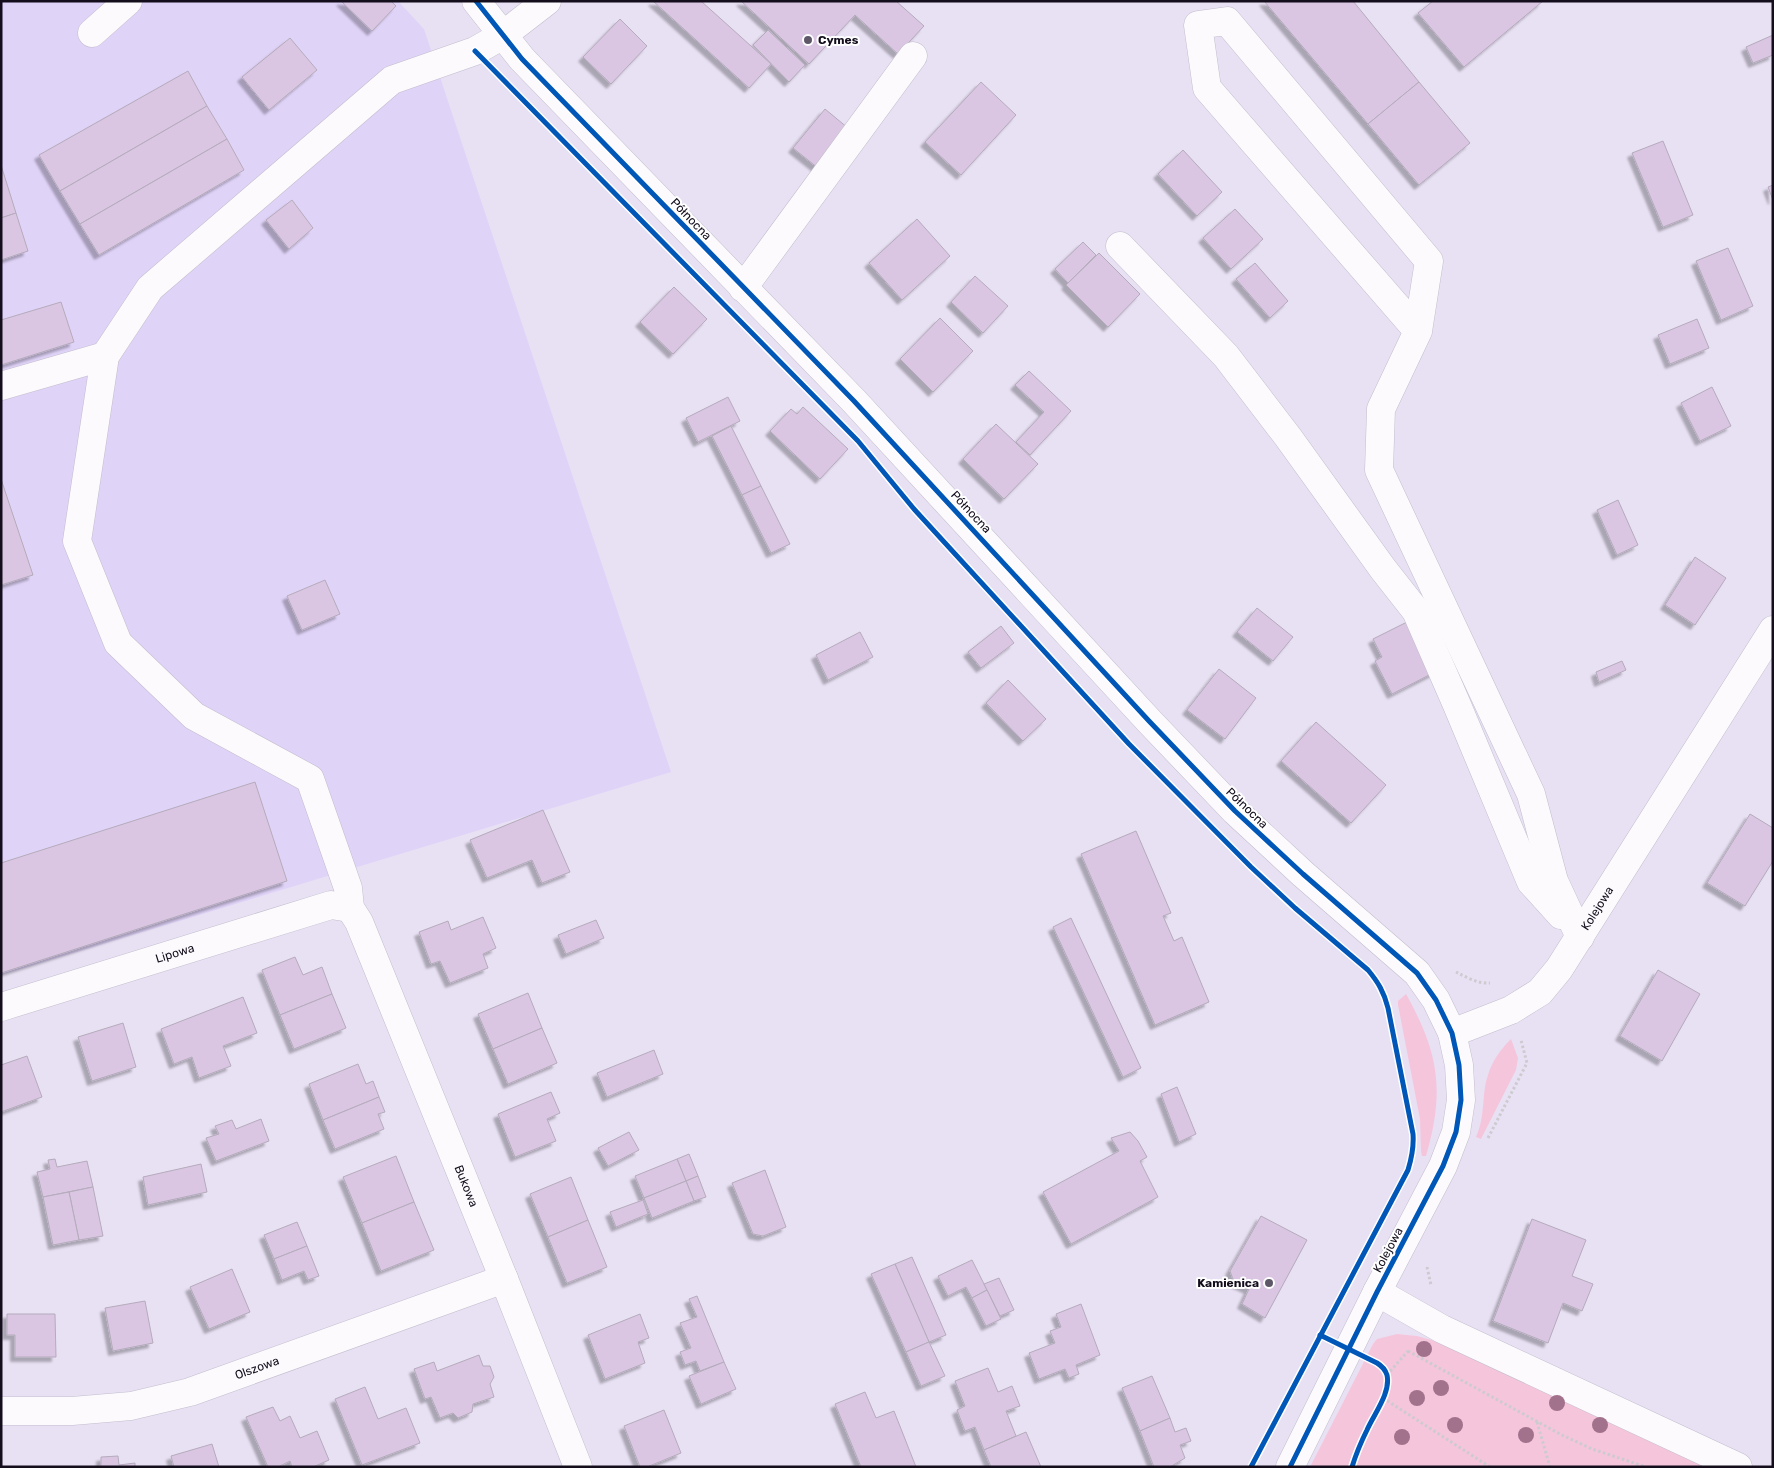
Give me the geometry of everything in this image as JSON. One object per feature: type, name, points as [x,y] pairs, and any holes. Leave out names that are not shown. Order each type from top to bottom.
[{"type":"street","points":[[92,33],[128,1]]},
{"type":"street","name":"Północna","points":[[476,1],[522,59],[880,429],[1149,721],[1235,811],[1303,874],[1417,973],[1436,1000],[1452,1033]]},
{"type":"street","points":[[350,908],[348,888],[310,779],[194,716],[118,643],[77,541],[105,356],[150,288],[392,80],[475,51],[503,35],[547,1]]},
{"type":"street","points":[[1418,331],[1207,88],[1198,25],[1227,21],[1429,261],[1418,331],[1381,409],[1379,470],[1531,794],[1554,881],[1580,937]]},
{"type":"street","points":[[743,288],[912,56]]},
{"type":"street","points":[[1120,246],[1226,356],[1416,611],[1531,882],[1580,937]]},
{"type":"street","points":[[1,386],[105,356]]},
{"type":"street","name":"Kolejowa","points":[[1290,1467],[1377,1292],[1443,1166],[1456,1132],[1461,1100],[1459,1065],[1452,1033],[1511,1010],[1540,992],[1559,969],[1773,630]]},
{"type":"street","name":"Lipowa","points":[[1,1007],[331,905],[350,908]]},
{"type":"street","name":"Bukowa","points":[[350,908],[359,922],[578,1467]]},
{"type":"street","name":"Olszowa","points":[[1,1411],[72,1411],[131,1406],[190,1392],[504,1279]]},
{"type":"street","name":"Kolejowa","points":[[1377,1292],[1442,1329],[1738,1467]]},
{"type":"path","points":[[1387,1375],[1408,1351],[1412,1343]]},
{"type":"path","points":[[1408,1351],[1537,1422],[1592,1449],[1646,1467]]},
{"type":"path","points":[[1383,1398],[1490,1467]]},
{"type":"path","points":[[1537,1422],[1550,1467]]},
{"type":"shaded area","points":[[1,1],[398,1],[424,29],[671,772],[1,975]]},
{"type":"shaded area","points":[[1406,994],[1426,1035],[1436,1072],[1436,1111],[1426,1156],[1422,1156],[1421,1152],[1420,1119],[1398,1005],[1398,1001]]},
{"type":"shaded area","points":[[1511,1039],[1518,1058],[1516,1070],[1481,1139],[1476,1137],[1481,1121],[1488,1075],[1497,1056]]},
{"type":"shaded area","points":[[1397,1334],[1417,1336],[1435,1341],[1708,1467],[1310,1467],[1373,1344],[1377,1339]]},
{"type":"building","points":[[341,1],[391,1],[396,6],[372,31]]},
{"type":"building","points":[[653,1],[701,1],[771,64],[749,88]]},
{"type":"building","name":"Cymes","points":[[741,1],[896,1],[924,26],[898,54],[855,15],[809,64]]},
{"type":"building","points":[[1264,1],[1353,1],[1419,82],[1368,124]]},
{"type":"building","points":[[1433,1],[1543,1],[1464,67],[1418,13]]},
{"type":"building","points":[[620,19],[647,46],[611,84],[583,57]]},
{"type":"building","points":[[768,30],[805,65],[789,82],[753,45]]},
{"type":"building","points":[[1773,35],[1773,55],[1753,63],[1746,47]]},
{"type":"building","points":[[290,38],[317,70],[269,110],[242,77]]},
{"type":"building","points":[[188,71],[207,106],[60,191],[39,155]]},
{"type":"building","points":[[981,82],[1016,115],[961,175],[925,142]]},
{"type":"building","points":[[1419,82],[1470,143],[1419,185],[1368,124]]},
{"type":"building","points":[[207,106],[227,139],[80,224],[60,191]]},
{"type":"building","points":[[825,109],[854,133],[823,172],[793,148]]},
{"type":"building","points":[[227,139],[244,170],[99,255],[80,224]]},
{"type":"building","points":[[1663,141],[1693,215],[1663,227],[1632,153]]},
{"type":"building","points":[[1183,150],[1222,192],[1197,216],[1158,174]]},
{"type":"building","points":[[1,165],[16,213],[1,218]]},
{"type":"building","points":[[1773,185],[1773,200],[1768,187]]},
{"type":"building","points":[[292,200],[313,228],[289,249],[266,220]]},
{"type":"building","points":[[1235,209],[1263,239],[1231,269],[1203,238]]},
{"type":"building","points":[[16,213],[28,251],[1,260],[1,218]]},
{"type":"building","points":[[917,219],[950,256],[902,300],[869,263]]},
{"type":"building","points":[[1083,242],[1096,255],[1068,283],[1055,269]]},
{"type":"building","points":[[1728,248],[1753,306],[1721,320],[1696,261]]},
{"type":"building","points":[[1099,253],[1140,294],[1108,327],[1066,285]]},
{"type":"building","points":[[1255,263],[1288,301],[1270,318],[1236,279]]},
{"type":"building","points":[[975,276],[1008,306],[983,333],[951,302]]},
{"type":"building","points":[[674,287],[707,319],[673,354],[640,322]]},
{"type":"building","points":[[61,302],[74,342],[1,365],[1,320]]},
{"type":"building","points":[[940,318],[973,351],[933,392],[900,359]]},
{"type":"building","points":[[1697,319],[1709,348],[1670,364],[1658,335]]},
{"type":"building","points":[[1029,371],[1071,411],[1030,455],[1016,442],[1044,412],[1015,385]]},
{"type":"building","points":[[1712,387],[1731,426],[1700,441],[1681,403]]},
{"type":"building","points":[[728,397],[740,421],[698,442],[686,418]]},
{"type":"building","points":[[803,407],[848,449],[820,479],[770,431],[791,409],[797,414]]},
{"type":"building","points":[[996,424],[1038,464],[1004,499],[963,459]]},
{"type":"building","points":[[731,426],[761,486],[742,495],[712,436]]},
{"type":"building","points":[[1,479],[33,575],[1,585]]},
{"type":"building","points":[[761,486],[790,544],[771,553],[742,495]]},
{"type":"building","points":[[1618,500],[1638,545],[1617,555],[1597,510]]},
{"type":"building","points":[[1695,557],[1726,578],[1695,625],[1665,605]]},
{"type":"building","points":[[325,580],[340,614],[302,630],[287,596]]},
{"type":"building","points":[[1257,608],[1293,637],[1273,661],[1237,632]]},
{"type":"building","points":[[1409,621],[1435,672],[1392,694],[1375,661],[1382,657],[1373,639]]},
{"type":"building","points":[[1001,626],[1014,643],[981,668],[968,652]]},
{"type":"building","points":[[860,632],[873,657],[828,680],[816,655]]},
{"type":"building","points":[[1622,661],[1626,670],[1599,682],[1596,672]]},
{"type":"building","points":[[1219,669],[1256,698],[1225,739],[1187,710]]},
{"type":"building","points":[[1008,680],[1046,719],[1023,741],[986,703]]},
{"type":"building","points":[[1316,722],[1386,785],[1351,823],[1281,761]]},
{"type":"building","points":[[255,782],[287,881],[1,973],[1,863]]},
{"type":"building","points":[[543,810],[570,872],[542,883],[532,860],[487,878],[470,840]]},
{"type":"building","points":[[1750,814],[1773,828],[1773,861],[1745,906],[1707,883]]},
{"type":"building","points":[[1136,831],[1171,913],[1163,916],[1174,941],[1182,937],[1209,1002],[1155,1025],[1081,854]]},
{"type":"building","points":[[483,917],[496,948],[483,954],[488,968],[450,983],[440,961],[431,964],[419,932],[448,921],[451,930]]},
{"type":"building","points":[[1071,918],[1141,1068],[1123,1077],[1053,927]]},
{"type":"building","points":[[596,920],[604,938],[566,954],[558,935]]},
{"type":"building","points":[[295,957],[303,975],[322,967],[332,994],[280,1015],[262,970]]},
{"type":"building","points":[[1658,970],[1700,994],[1662,1061],[1620,1036]]},
{"type":"building","points":[[528,993],[542,1028],[493,1049],[478,1014]]},
{"type":"building","points":[[332,994],[346,1028],[294,1049],[280,1015]]},
{"type":"building","points":[[243,997],[257,1033],[223,1046],[231,1066],[199,1078],[192,1057],[174,1064],[161,1029]]},
{"type":"building","points":[[123,1023],[136,1067],[92,1081],[78,1037]]},
{"type":"building","points":[[542,1028],[557,1063],[508,1084],[493,1049]]},
{"type":"building","points":[[654,1050],[663,1074],[607,1097],[597,1073]]},
{"type":"building","points":[[27,1056],[42,1097],[1,1112],[1,1065]]},
{"type":"building","points":[[358,1064],[366,1084],[373,1081],[379,1097],[323,1120],[309,1084]]},
{"type":"building","points":[[1177,1087],[1196,1134],[1179,1142],[1161,1094]]},
{"type":"building","points":[[551,1092],[560,1113],[547,1119],[556,1141],[515,1157],[498,1114]]},
{"type":"building","points":[[379,1097],[385,1112],[378,1114],[384,1129],[335,1149],[323,1120]]},
{"type":"building","points":[[261,1119],[269,1141],[216,1161],[206,1138],[219,1134],[215,1126],[232,1120],[236,1129]]},
{"type":"building","points":[[629,1132],[639,1150],[608,1166],[598,1148]]},
{"type":"building","points":[[1130,1132],[1138,1141],[1147,1157],[1140,1161],[1158,1197],[1071,1244],[1043,1192],[1119,1151],[1111,1138]]},
{"type":"building","points":[[689,1154],[698,1176],[686,1181],[677,1159]]},
{"type":"building","points":[[396,1156],[414,1202],[362,1223],[343,1177]]},
{"type":"building","points":[[55,1159],[57,1167],[87,1161],[93,1187],[43,1197],[37,1172],[50,1169],[48,1160]]},
{"type":"building","points":[[677,1159],[686,1181],[644,1198],[635,1176]]},
{"type":"building","points":[[201,1164],[207,1192],[148,1205],[143,1177]]},
{"type":"building","points":[[765,1170],[786,1227],[763,1236],[753,1234],[732,1183]]},
{"type":"building","points":[[698,1176],[706,1197],[694,1201],[686,1181]]},
{"type":"building","points":[[571,1177],[588,1220],[548,1237],[530,1194]]},
{"type":"building","points":[[686,1181],[694,1201],[652,1218],[644,1198]]},
{"type":"building","points":[[93,1187],[103,1236],[79,1240],[69,1192]]},
{"type":"building","points":[[69,1192],[79,1240],[53,1245],[43,1197]]},
{"type":"building","points":[[643,1200],[648,1214],[616,1227],[610,1212]]},
{"type":"building","points":[[414,1202],[434,1250],[381,1271],[362,1223]]},
{"type":"building","points":[[1261,1216],[1307,1240],[1265,1318],[1242,1304],[1249,1289],[1234,1282],[1230,1271]]},
{"type":"building","points":[[1532,1219],[1586,1240],[1572,1276],[1593,1284],[1582,1311],[1563,1303],[1548,1343],[1493,1321]]},
{"type":"building","points":[[588,1220],[607,1267],[567,1283],[548,1237]]},
{"type":"building","points":[[297,1222],[307,1246],[274,1259],[264,1235]]},
{"type":"building","points":[[307,1246],[319,1276],[308,1280],[304,1271],[282,1280],[274,1259]]},
{"type":"building","points":[[912,1257],[946,1335],[929,1342],[895,1264]]},
{"type":"building","points":[[972,1260],[987,1290],[972,1298],[966,1287],[948,1296],[938,1276]]},
{"type":"building","points":[[895,1264],[929,1342],[906,1352],[871,1274]]},
{"type":"building","points":[[232,1269],[250,1312],[209,1329],[190,1287]]},
{"type":"building","points":[[999,1278],[1014,1310],[1000,1316],[984,1284]]},
{"type":"building","points":[[987,1290],[1001,1319],[986,1326],[972,1298]]},
{"type":"building","points":[[697,1296],[724,1362],[700,1371],[696,1361],[685,1365],[680,1352],[691,1348],[680,1323],[697,1317],[689,1299]]},
{"type":"building","points":[[145,1301],[153,1343],[113,1351],[105,1308]]},
{"type":"building","points":[[1081,1304],[1100,1355],[1076,1365],[1079,1374],[1069,1378],[1065,1369],[1039,1379],[1029,1353],[1055,1343],[1050,1331],[1061,1327],[1056,1314]]},
{"type":"building","points":[[7,1314],[55,1314],[56,1357],[15,1357],[15,1335],[7,1335]]},
{"type":"building","points":[[640,1314],[649,1338],[638,1342],[645,1363],[605,1379],[588,1335]]},
{"type":"building","points":[[929,1342],[945,1376],[921,1386],[906,1352]]},
{"type":"building","points":[[479,1355],[483,1366],[490,1366],[494,1377],[490,1384],[494,1397],[473,1404],[472,1412],[458,1418],[453,1413],[440,1418],[431,1397],[425,1399],[414,1369],[434,1362],[437,1371]]},
{"type":"building","points":[[724,1362],[736,1389],[701,1404],[689,1376]]},
{"type":"building","points":[[988,1368],[998,1392],[1012,1386],[1020,1406],[1006,1411],[1016,1436],[984,1450],[975,1427],[965,1431],[957,1410],[965,1406],[955,1381]]},
{"type":"building","points":[[1152,1376],[1170,1418],[1140,1431],[1122,1388]]},
{"type":"building","points":[[365,1387],[378,1419],[406,1408],[420,1443],[362,1465],[335,1399]]},
{"type":"building","points":[[865,1392],[876,1418],[894,1411],[916,1467],[861,1467],[835,1404]]},
{"type":"building","points":[[273,1407],[280,1421],[290,1416],[300,1438],[317,1431],[329,1460],[313,1467],[292,1467],[290,1461],[278,1467],[268,1467],[246,1417]]},
{"type":"building","points":[[664,1410],[681,1453],[647,1467],[640,1467],[624,1426]]},
{"type":"building","points":[[1170,1418],[1175,1432],[1186,1428],[1191,1441],[1180,1445],[1185,1458],[1170,1467],[1154,1467],[1140,1431]]},
{"type":"building","points":[[1026,1432],[1041,1467],[991,1467],[984,1450]]},
{"type":"building","points":[[212,1444],[219,1467],[174,1467],[171,1456]]},
{"type":"building","points":[[118,1456],[119,1465],[135,1463],[135,1467],[97,1467],[101,1466],[101,1457]]},
{"type":"cycle path","points":[[476,1],[522,59],[854,401],[1149,721],[1235,811],[1303,874],[1417,973],[1436,1000],[1452,1033],[1459,1065],[1461,1100],[1456,1132],[1443,1166],[1377,1292],[1290,1467]]},
{"type":"cycle path","points":[[475,51],[858,441],[914,509],[1129,744],[1251,867],[1295,908],[1368,970],[1385,997],[1413,1134],[1412,1156],[1408,1170],[1251,1467]]},
{"type":"cycle path","points":[[1320,1335],[1377,1363],[1387,1375],[1387,1389],[1352,1467]]},
{"type":"place","name":"Cymes","points":[[808,40]]},
{"type":"place","name":"Kamienica","points":[[1269,1283]]}]
